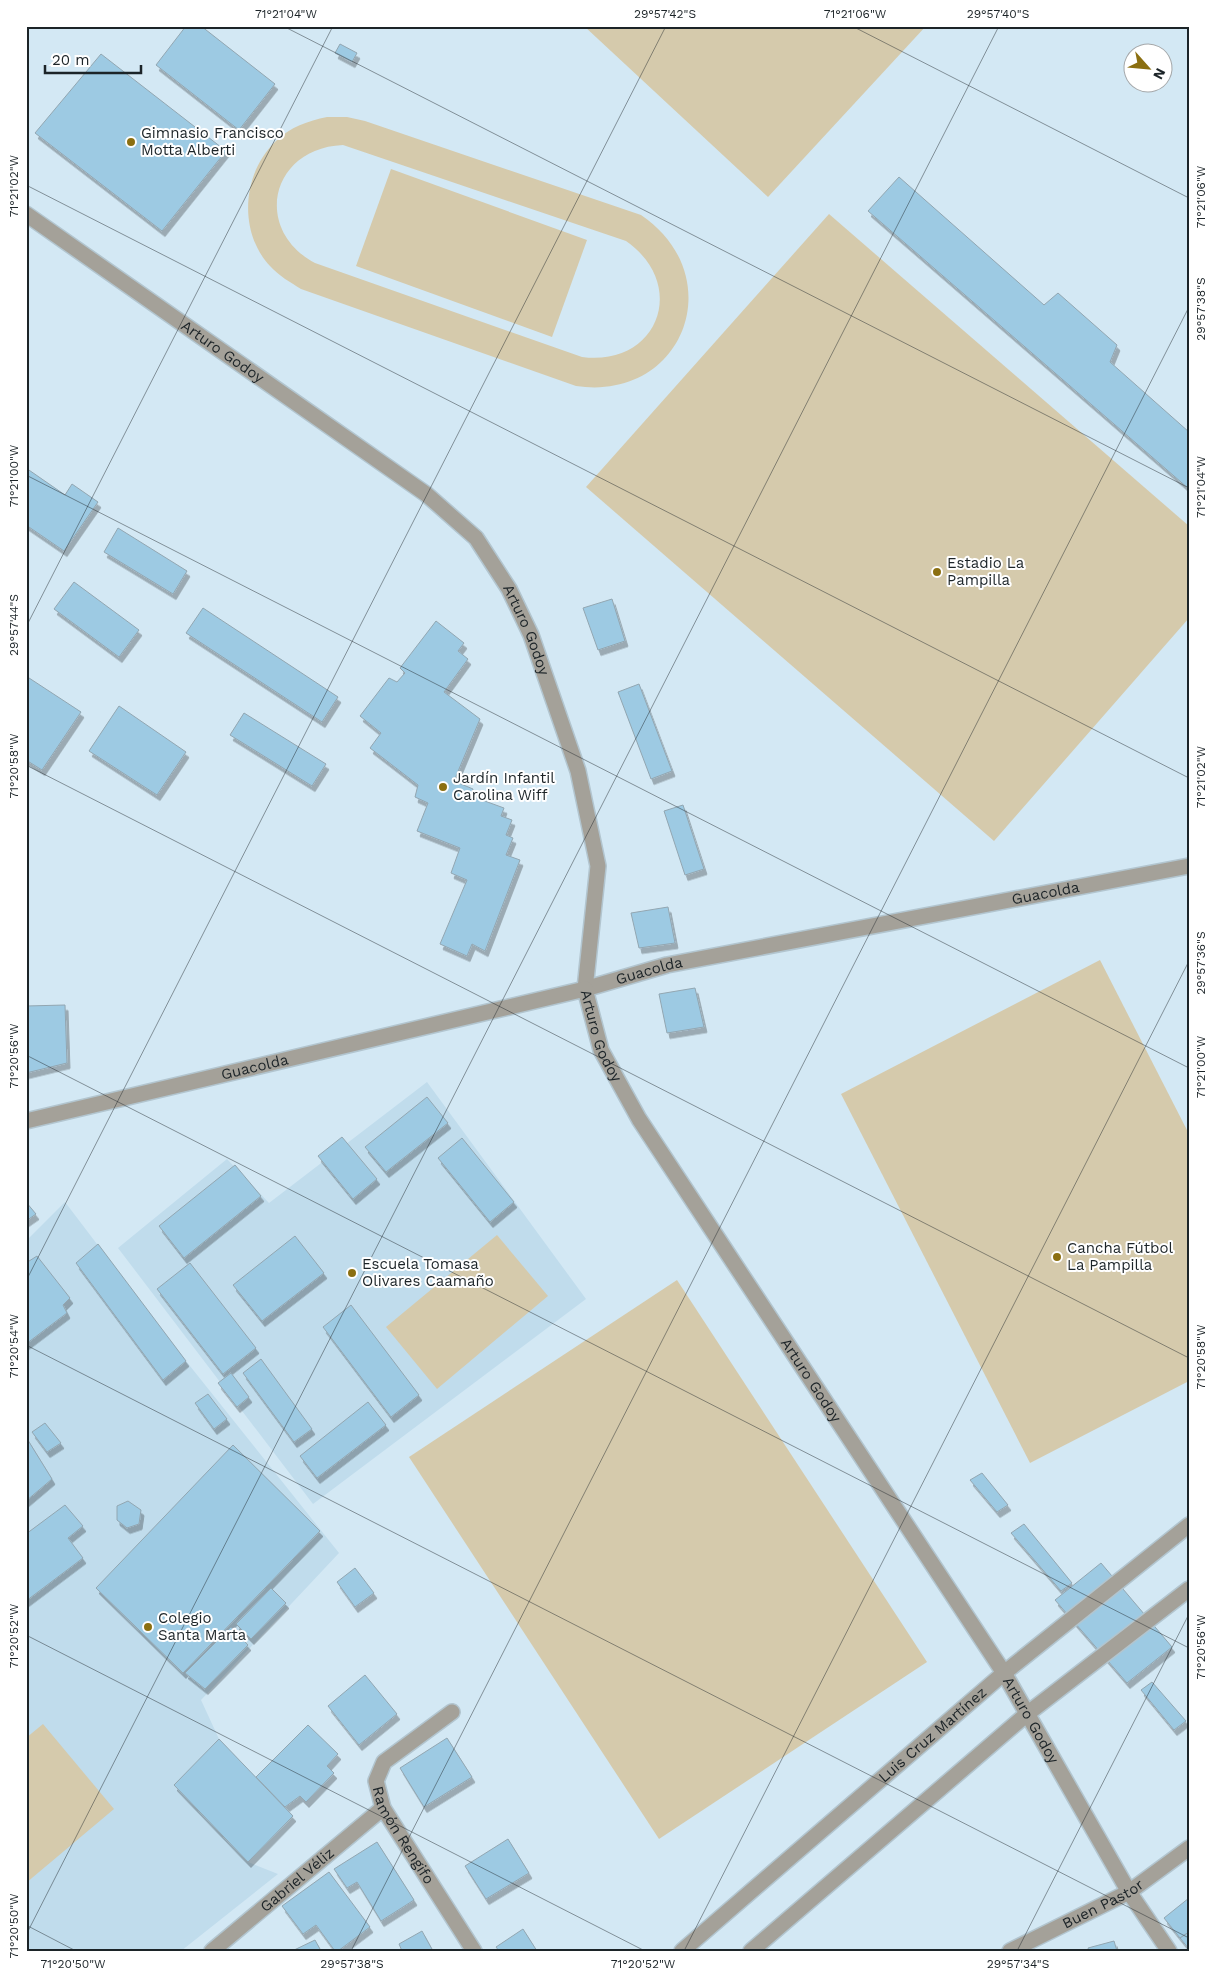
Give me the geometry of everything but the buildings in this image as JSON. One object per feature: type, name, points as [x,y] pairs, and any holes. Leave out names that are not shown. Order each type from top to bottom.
[{"type":"street","name":"Arturo Godoy","points":[[26,214],[426,494],[476,538],[509,589],[531,635],[578,772],[598,866],[585,989],[601,1050],[639,1119],[1004,1673],[1129,1892],[1169,1951]]},
{"type":"street","name":"Guacolda","points":[[26,1121],[585,989],[667,965],[1189,866]]},
{"type":"street","name":"Luis Cruz Martínez","points":[[682,1951],[1004,1673],[1189,1525]]},
{"type":"street","points":[[751,1951],[1027,1714],[1189,1589]]},
{"type":"street","name":"Ramón Rengifo","points":[[452,1712],[384,1762],[376,1781],[383,1808],[474,1951]]},
{"type":"street","name":"Gabriel Véliz","points":[[212,1951],[383,1808]]},
{"type":"street","name":"Buen Pastor","points":[[1010,1951],[1129,1892],[1189,1848]]},
{"type":"shaded area","points":[[584,26],[926,26],[768,197]]},
{"type":"shaded area","points":[[327,117],[347,117],[365,121],[641,215],[668,241],[684,270],[688,300],[683,329],[668,355],[644,375],[613,386],[576,386],[301,289],[285,279],[270,266],[260,252],[253,237],[248,203],[251,186],[256,169],[265,154],[281,136],[293,128]],"holes":[[[343,145],[626,241],[645,259],[656,279],[660,300],[656,319],[646,336],[630,349],[608,357],[582,357],[315,263],[295,248],[283,231],[277,212],[278,192],[286,175],[299,160],[319,150]]]},
{"type":"shaded area","points":[[391,169],[587,240],[552,337],[356,266]]},
{"type":"shaded area","name":"Estadio La Pampilla","points":[[829,214],[1189,526],[1189,618],[994,841],[586,487]]},
{"type":"shaded area","name":"Cancha Fútbol La Pampilla","points":[[1100,960],[1189,1134],[1189,1381],[1030,1463],[841,1094]]},
{"type":"shaded area","name":"Escuela Tomasa Olivares Caamaño","points":[[427,1082],[586,1299],[313,1504],[118,1248],[227,1159],[269,1203]]},
{"type":"shaded area","name":"Colegio Santa Marta","points":[[65,1202],[186,1361],[339,1553],[201,1700],[219,1739],[293,1816],[248,1862],[278,1874],[181,1951],[26,1951],[26,1241]]},
{"type":"shaded area","points":[[497,1235],[548,1296],[437,1389],[386,1327]]},
{"type":"shaded area","points":[[677,1280],[927,1662],[659,1839],[409,1457]]},
{"type":"shaded area","points":[[43,1724],[114,1809],[26,1883],[26,1738]]},
{"type":"place","name":"Gimnasio Francisco Motta Alberti","points":[[131,142]]},
{"type":"place","name":"Estadio La Pampilla","points":[[937,572]]},
{"type":"place","name":"Jardín Infantil Carolina Wiff","points":[[443,787]]},
{"type":"place","name":"Cancha Fútbol La Pampilla","points":[[1057,1257]]},
{"type":"place","name":"Escuela Tomasa Olivares Caamaño","points":[[352,1273]]},
{"type":"place","name":"Colegio Santa Marta","points":[[148,1627]]}]
